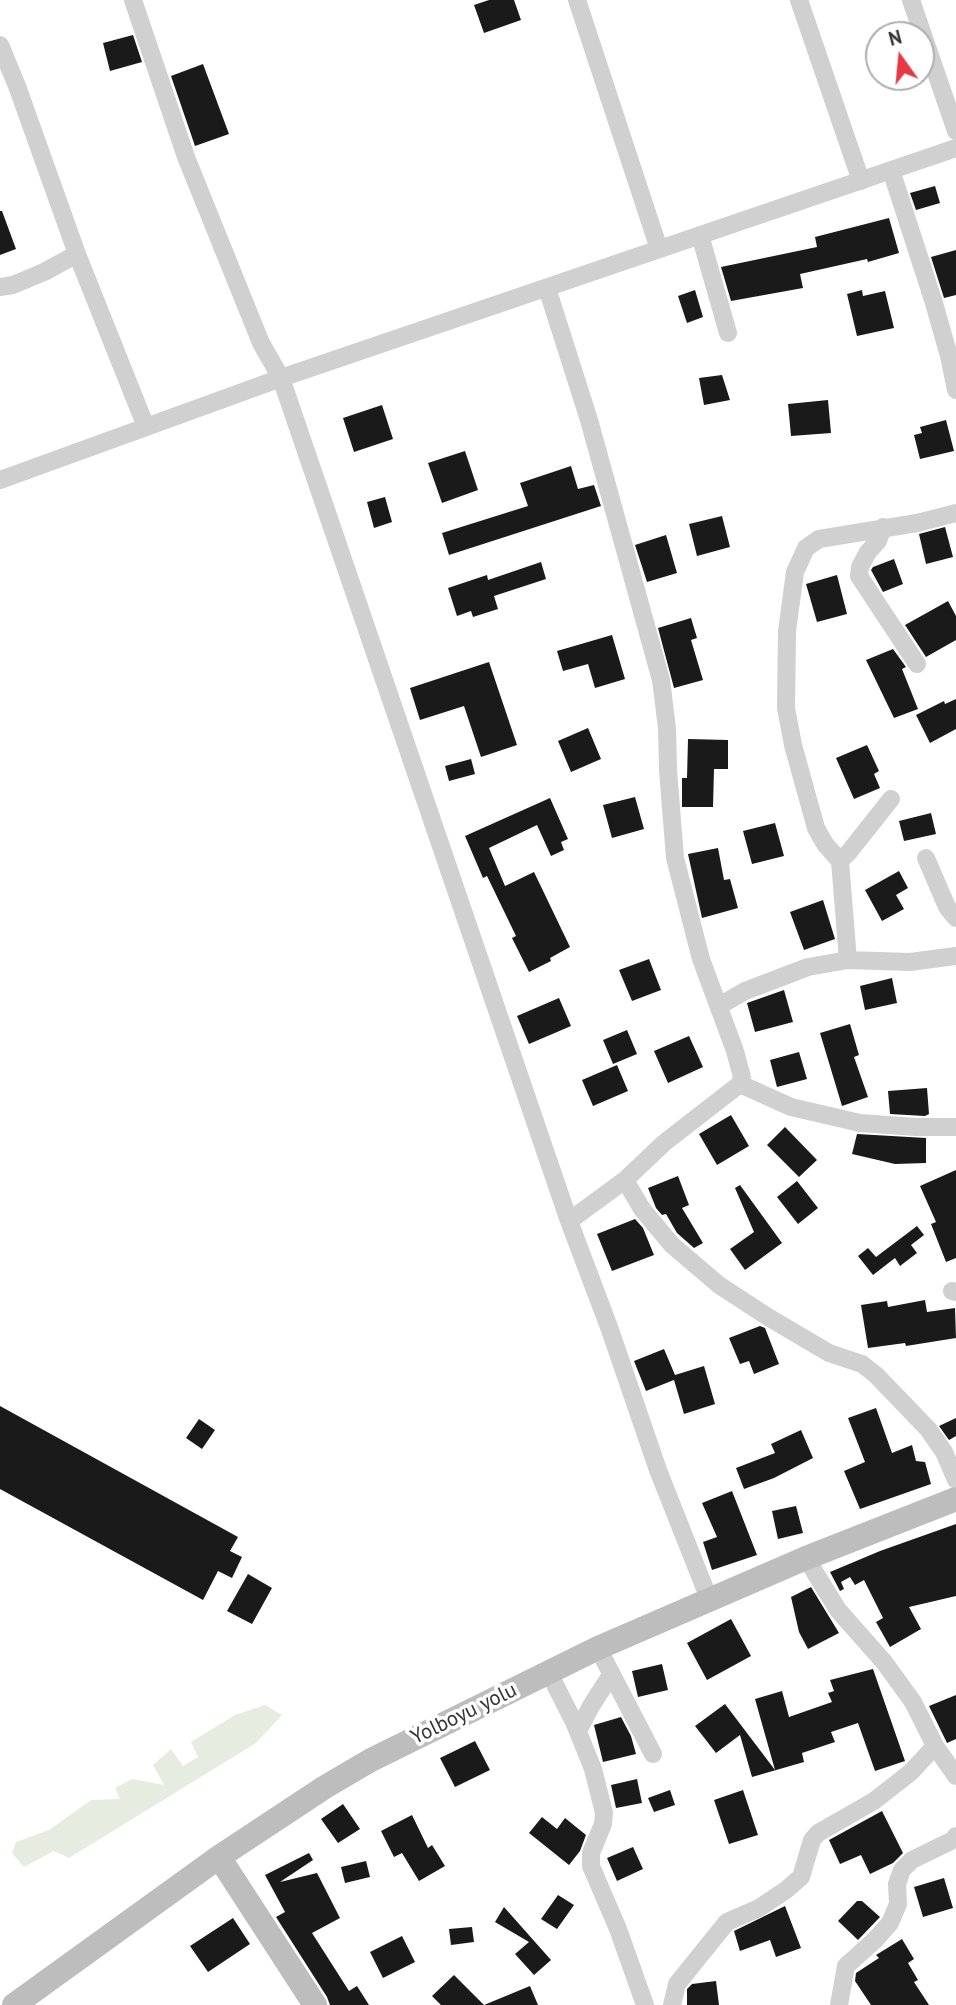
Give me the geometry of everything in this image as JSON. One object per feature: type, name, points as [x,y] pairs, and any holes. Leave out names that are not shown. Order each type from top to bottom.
[{"type":"main road","name":"Yolboyu yolu","points":[[13,2005],[219,1857],[371,1760],[598,1648],[806,1558],[956,1499]]},
{"type":"main road","points":[[219,1857],[315,2005]]},
{"type":"street","points":[[133,0],[186,157],[261,342],[281,378],[569,1221],[658,1470],[709,1599]]},
{"type":"street","points":[[577,0],[659,249]]},
{"type":"street","points":[[799,0],[862,181]]},
{"type":"street","points":[[911,0],[956,131]]},
{"type":"street","points":[[0,45],[77,254],[146,427]]},
{"type":"street","points":[[0,480],[281,378],[956,148]]},
{"type":"street","points":[[891,170],[930,291],[956,390]]},
{"type":"street","points":[[700,235],[728,333]]},
{"type":"street","points":[[0,287],[13,285],[44,272],[77,254]]},
{"type":"street","points":[[547,288],[589,420],[661,680],[667,728],[675,858],[702,959],[741,1071],[740,1084],[664,1143],[625,1180],[569,1221]]},
{"type":"street","points":[[848,960],[840,861],[825,844],[816,828],[793,745],[786,708],[787,631],[795,572],[806,548],[819,539],[917,523],[956,513]]},
{"type":"street","points":[[883,527],[878,541],[860,566],[859,576],[917,664]]},
{"type":"street","points":[[840,861],[891,799]]},
{"type":"street","points":[[926,858],[947,907],[956,918]]},
{"type":"street","points":[[719,1006],[745,991],[808,967],[848,960],[910,962],[956,956]]},
{"type":"street","points":[[740,1084],[791,1107],[860,1123],[956,1127]]},
{"type":"street","points":[[625,1180],[642,1209],[672,1245],[719,1284],[828,1353],[862,1364],[876,1375],[928,1429],[944,1452],[956,1479]]},
{"type":"street","points":[[806,1558],[838,1609],[884,1662],[913,1702],[935,1746],[956,1776]]},
{"type":"street","points":[[598,1648],[653,1754]]},
{"type":"street","points":[[549,1673],[578,1731],[593,1769],[604,1813],[603,1824],[591,1853],[591,1866],[618,1929],[645,2005]]},
{"type":"street","points":[[578,1731],[611,1675]]},
{"type":"street","points":[[672,2005],[677,1984],[727,1922],[759,1908],[786,1890],[801,1877],[812,1840],[818,1833],[874,1801],[911,1772],[935,1746]]},
{"type":"street","points":[[839,2005],[846,1966],[890,1923],[898,1904],[897,1884],[902,1870],[912,1860],[956,1836]]},
{"type":"shaded area","points":[[265,1705],[282,1715],[256,1743],[69,1858],[54,1851],[24,1867],[12,1853],[16,1842],[49,1830],[91,1800],[120,1799],[115,1788],[132,1779],[164,1785],[153,1765],[171,1749],[183,1766],[198,1757],[191,1742],[235,1715]]},
{"type":"building","points":[[489,0],[514,0],[521,20],[484,33],[474,5]]},
{"type":"building","points":[[133,35],[142,62],[110,71],[103,43]]},
{"type":"building","points":[[203,64],[229,134],[195,146],[171,76]]},
{"type":"building","points":[[935,186],[940,203],[916,210],[910,193]]},
{"type":"building","points":[[0,211],[16,249],[0,255]]},
{"type":"building","points":[[889,218],[899,253],[868,262],[867,259],[800,274],[803,288],[731,301],[721,267],[817,247],[815,237]]},
{"type":"building","points":[[956,250],[956,295],[944,298],[931,257]]},
{"type":"building","points":[[695,290],[703,317],[687,323],[678,296]]},
{"type":"building","points":[[862,290],[863,296],[885,291],[894,328],[857,336],[847,294]]},
{"type":"building","points":[[722,375],[730,400],[704,405],[699,378]]},
{"type":"building","points":[[828,400],[831,433],[791,436],[788,404]]},
{"type":"building","points":[[382,405],[393,439],[354,452],[343,418]]},
{"type":"building","points":[[946,420],[954,451],[920,459],[914,435],[922,433],[920,427]]},
{"type":"building","points":[[465,451],[478,490],[442,503],[428,463]]},
{"type":"building","points":[[571,466],[578,489],[594,485],[601,506],[449,555],[442,533],[528,506],[520,483]]},
{"type":"building","points":[[385,497],[392,522],[374,528],[367,502]]},
{"type":"building","points":[[722,516],[730,547],[697,556],[689,524]]},
{"type":"building","points":[[945,527],[953,557],[926,564],[919,534]]},
{"type":"building","points":[[666,535],[677,573],[647,582],[635,545]]},
{"type":"building","points":[[894,559],[903,584],[883,592],[871,570]]},
{"type":"building","points":[[541,562],[546,579],[494,596],[498,609],[473,617],[471,611],[457,616],[448,588],[487,575],[488,580]]},
{"type":"building","points":[[837,575],[847,614],[817,622],[806,584]]},
{"type":"building","points":[[948,601],[956,616],[956,640],[926,657],[905,625]]},
{"type":"building","points":[[691,618],[697,638],[691,640],[703,680],[674,688],[658,628]]},
{"type":"building","points":[[612,635],[625,679],[595,688],[588,664],[563,671],[557,651]]},
{"type":"building","points":[[893,649],[906,667],[902,669],[918,709],[894,718],[866,660]]},
{"type":"building","points":[[489,662],[517,745],[481,757],[464,706],[420,720],[410,688]]},
{"type":"building","points":[[956,699],[956,729],[930,743],[916,715],[944,701],[945,704]]},
{"type":"building","points":[[588,728],[601,759],[571,772],[558,741]]},
{"type":"building","points":[[688,739],[728,740],[728,769],[714,769],[713,807],[682,807],[682,778],[687,778]]},
{"type":"building","points":[[867,745],[879,771],[874,774],[880,788],[854,799],[836,758]]},
{"type":"building","points":[[471,759],[475,774],[449,781],[445,766]]},
{"type":"building","points":[[635,797],[644,829],[612,838],[603,805]]},
{"type":"building","points":[[550,798],[568,839],[561,842],[564,850],[551,856],[537,825],[489,848],[505,886],[534,872],[570,947],[529,972],[512,938],[516,936],[487,876],[483,878],[465,836]]},
{"type":"building","points":[[931,813],[936,834],[904,841],[899,821]]},
{"type":"building","points":[[775,823],[784,856],[752,864],[743,831]]},
{"type":"building","points":[[718,848],[724,880],[730,879],[738,908],[702,918],[688,854]]},
{"type":"building","points":[[899,871],[908,888],[896,895],[904,909],[882,921],[865,890]]},
{"type":"building","points":[[823,900],[835,939],[804,950],[790,912]]},
{"type":"building","points":[[649,959],[661,990],[632,1001],[619,970]]},
{"type":"building","points":[[892,978],[897,1003],[865,1010],[860,986]]},
{"type":"building","points":[[784,990],[793,1022],[755,1032],[747,1003]]},
{"type":"building","points":[[559,998],[571,1026],[529,1044],[517,1016]]},
{"type":"building","points":[[850,1024],[859,1055],[854,1057],[868,1097],[842,1106],[820,1033]]},
{"type":"building","points":[[627,1030],[637,1054],[613,1064],[603,1040]]},
{"type":"building","points":[[689,1036],[703,1067],[668,1083],[654,1051]]},
{"type":"building","points":[[799,1052],[807,1079],[777,1087],[770,1060]]},
{"type":"building","points":[[617,1065],[628,1091],[593,1106],[582,1080]]},
{"type":"building","points":[[927,1088],[929,1114],[890,1114],[888,1091]]},
{"type":"building","points":[[731,1115],[749,1146],[717,1165],[699,1134]]},
{"type":"building","points":[[785,1127],[817,1160],[799,1177],[767,1145]]},
{"type":"building","points":[[857,1134],[926,1138],[926,1163],[895,1164],[852,1154]]},
{"type":"building","points":[[956,1170],[956,1258],[946,1262],[931,1224],[936,1222],[920,1186]]},
{"type":"building","points":[[678,1176],[689,1205],[682,1208],[703,1243],[694,1248],[677,1233],[666,1214],[662,1215],[656,1208],[648,1188]]},
{"type":"building","points":[[797,1181],[818,1208],[798,1224],[777,1197]]},
{"type":"building","points":[[740,1185],[782,1243],[745,1270],[730,1249],[754,1232],[735,1188]]},
{"type":"building","points":[[635,1219],[643,1228],[654,1255],[612,1271],[597,1234]]},
{"type":"building","points":[[917,1226],[924,1235],[911,1245],[917,1253],[900,1266],[895,1258],[873,1275],[858,1256],[868,1248],[876,1257]]},
{"type":"building","points":[[925,1300],[927,1312],[955,1308],[956,1338],[906,1346],[905,1343],[868,1348],[861,1305],[887,1301],[888,1307]]},
{"type":"building","points":[[760,1326],[765,1328],[779,1364],[754,1374],[749,1361],[740,1364],[729,1338]]},
{"type":"building","points":[[664,1349],[675,1375],[704,1366],[715,1404],[684,1414],[674,1380],[646,1391],[634,1361]]},
{"type":"building","points":[[0,1406],[238,1537],[230,1551],[242,1557],[232,1578],[218,1571],[203,1600],[0,1489]]},
{"type":"building","points":[[876,1408],[892,1453],[912,1445],[916,1461],[925,1462],[931,1484],[860,1509],[844,1471],[865,1462],[848,1418]]},
{"type":"building","points":[[956,1418],[956,1436],[949,1440],[939,1426]]},
{"type":"building","points":[[199,1419],[215,1430],[202,1449],[186,1438]]},
{"type":"building","points":[[801,1430],[813,1458],[774,1478],[744,1489],[736,1468],[775,1453],[771,1444]]},
{"type":"building","points":[[732,1491],[757,1555],[712,1570],[703,1542],[717,1537],[702,1503]]},
{"type":"building","points":[[796,1506],[803,1533],[778,1539],[772,1511]]},
{"type":"building","points":[[956,1524],[956,1596],[909,1607],[921,1629],[890,1647],[876,1622],[883,1618],[864,1580],[855,1585],[850,1577],[841,1582],[844,1589],[840,1591],[830,1572]]},
{"type":"building","points":[[248,1574],[272,1588],[252,1624],[227,1611]]},
{"type":"building","points":[[811,1587],[839,1633],[808,1649],[799,1632],[791,1597]]},
{"type":"building","points":[[731,1619],[751,1656],[707,1680],[687,1643]]},
{"type":"building","points":[[662,1664],[668,1690],[638,1697],[632,1671]]},
{"type":"building","points":[[873,1669],[905,1761],[875,1771],[858,1723],[831,1732],[835,1742],[802,1753],[804,1762],[752,1777],[740,1735],[716,1753],[695,1726],[725,1704],[775,1770],[755,1699],[782,1691],[789,1717],[832,1702],[828,1693],[834,1691],[830,1680]]},
{"type":"building","points":[[956,1695],[956,1739],[947,1743],[929,1706]]},
{"type":"building","points":[[621,1717],[631,1736],[636,1754],[603,1762],[594,1725]]},
{"type":"building","points":[[475,1741],[490,1770],[455,1787],[440,1758]]},
{"type":"building","points":[[637,1779],[642,1803],[616,1808],[611,1785]]},
{"type":"building","points":[[670,1790],[675,1805],[654,1812],[648,1798]]},
{"type":"building","points":[[743,1790],[758,1835],[729,1844],[714,1800]]},
{"type":"building","points":[[343,1804],[360,1829],[338,1843],[321,1819]]},
{"type":"building","points":[[882,1811],[903,1853],[893,1863],[870,1874],[861,1855],[840,1864],[829,1840]]},
{"type":"building","points":[[412,1815],[428,1848],[432,1845],[445,1866],[419,1881],[402,1853],[394,1857],[381,1831]]},
{"type":"building","points":[[542,1817],[557,1829],[565,1818],[586,1835],[580,1851],[569,1865],[529,1833]]},
{"type":"building","points":[[633,1847],[643,1869],[617,1881],[607,1858]]},
{"type":"building","points":[[309,1853],[313,1860],[280,1882],[317,1873],[340,1918],[312,1933],[349,1991],[357,1986],[369,2005],[330,2005],[276,1917],[285,1912],[265,1875]]},
{"type":"building","points":[[366,1861],[370,1877],[345,1883],[341,1867]]},
{"type":"building","points":[[944,1878],[953,1908],[923,1917],[914,1887]]},
{"type":"building","points":[[558,1895],[574,1905],[557,1929],[541,1919]]},
{"type":"building","points":[[857,1901],[862,1901],[880,1917],[858,1940],[838,1921]]},
{"type":"building","points":[[785,1906],[801,1948],[776,1957],[770,1940],[740,1951],[734,1931]]},
{"type":"building","points":[[504,1907],[551,1960],[534,1975],[515,1954],[529,1942],[495,1922]]},
{"type":"building","points":[[233,1918],[250,1944],[208,1972],[190,1946]]},
{"type":"building","points":[[472,1927],[474,1942],[451,1945],[449,1929]]},
{"type":"building","points":[[402,1936],[415,1962],[383,1978],[370,1952]]},
{"type":"building","points":[[902,1939],[914,1959],[908,1963],[918,1980],[914,1982],[929,2005],[871,2005],[855,1981],[856,1973],[879,1958],[876,1955]]},
{"type":"building","points":[[454,1975],[484,2005],[441,2005],[432,1996]]},
{"type":"building","points":[[716,1981],[719,2005],[687,2005],[687,1989],[692,1984]]},
{"type":"building","points":[[530,1986],[538,2005],[484,2005]]}]
